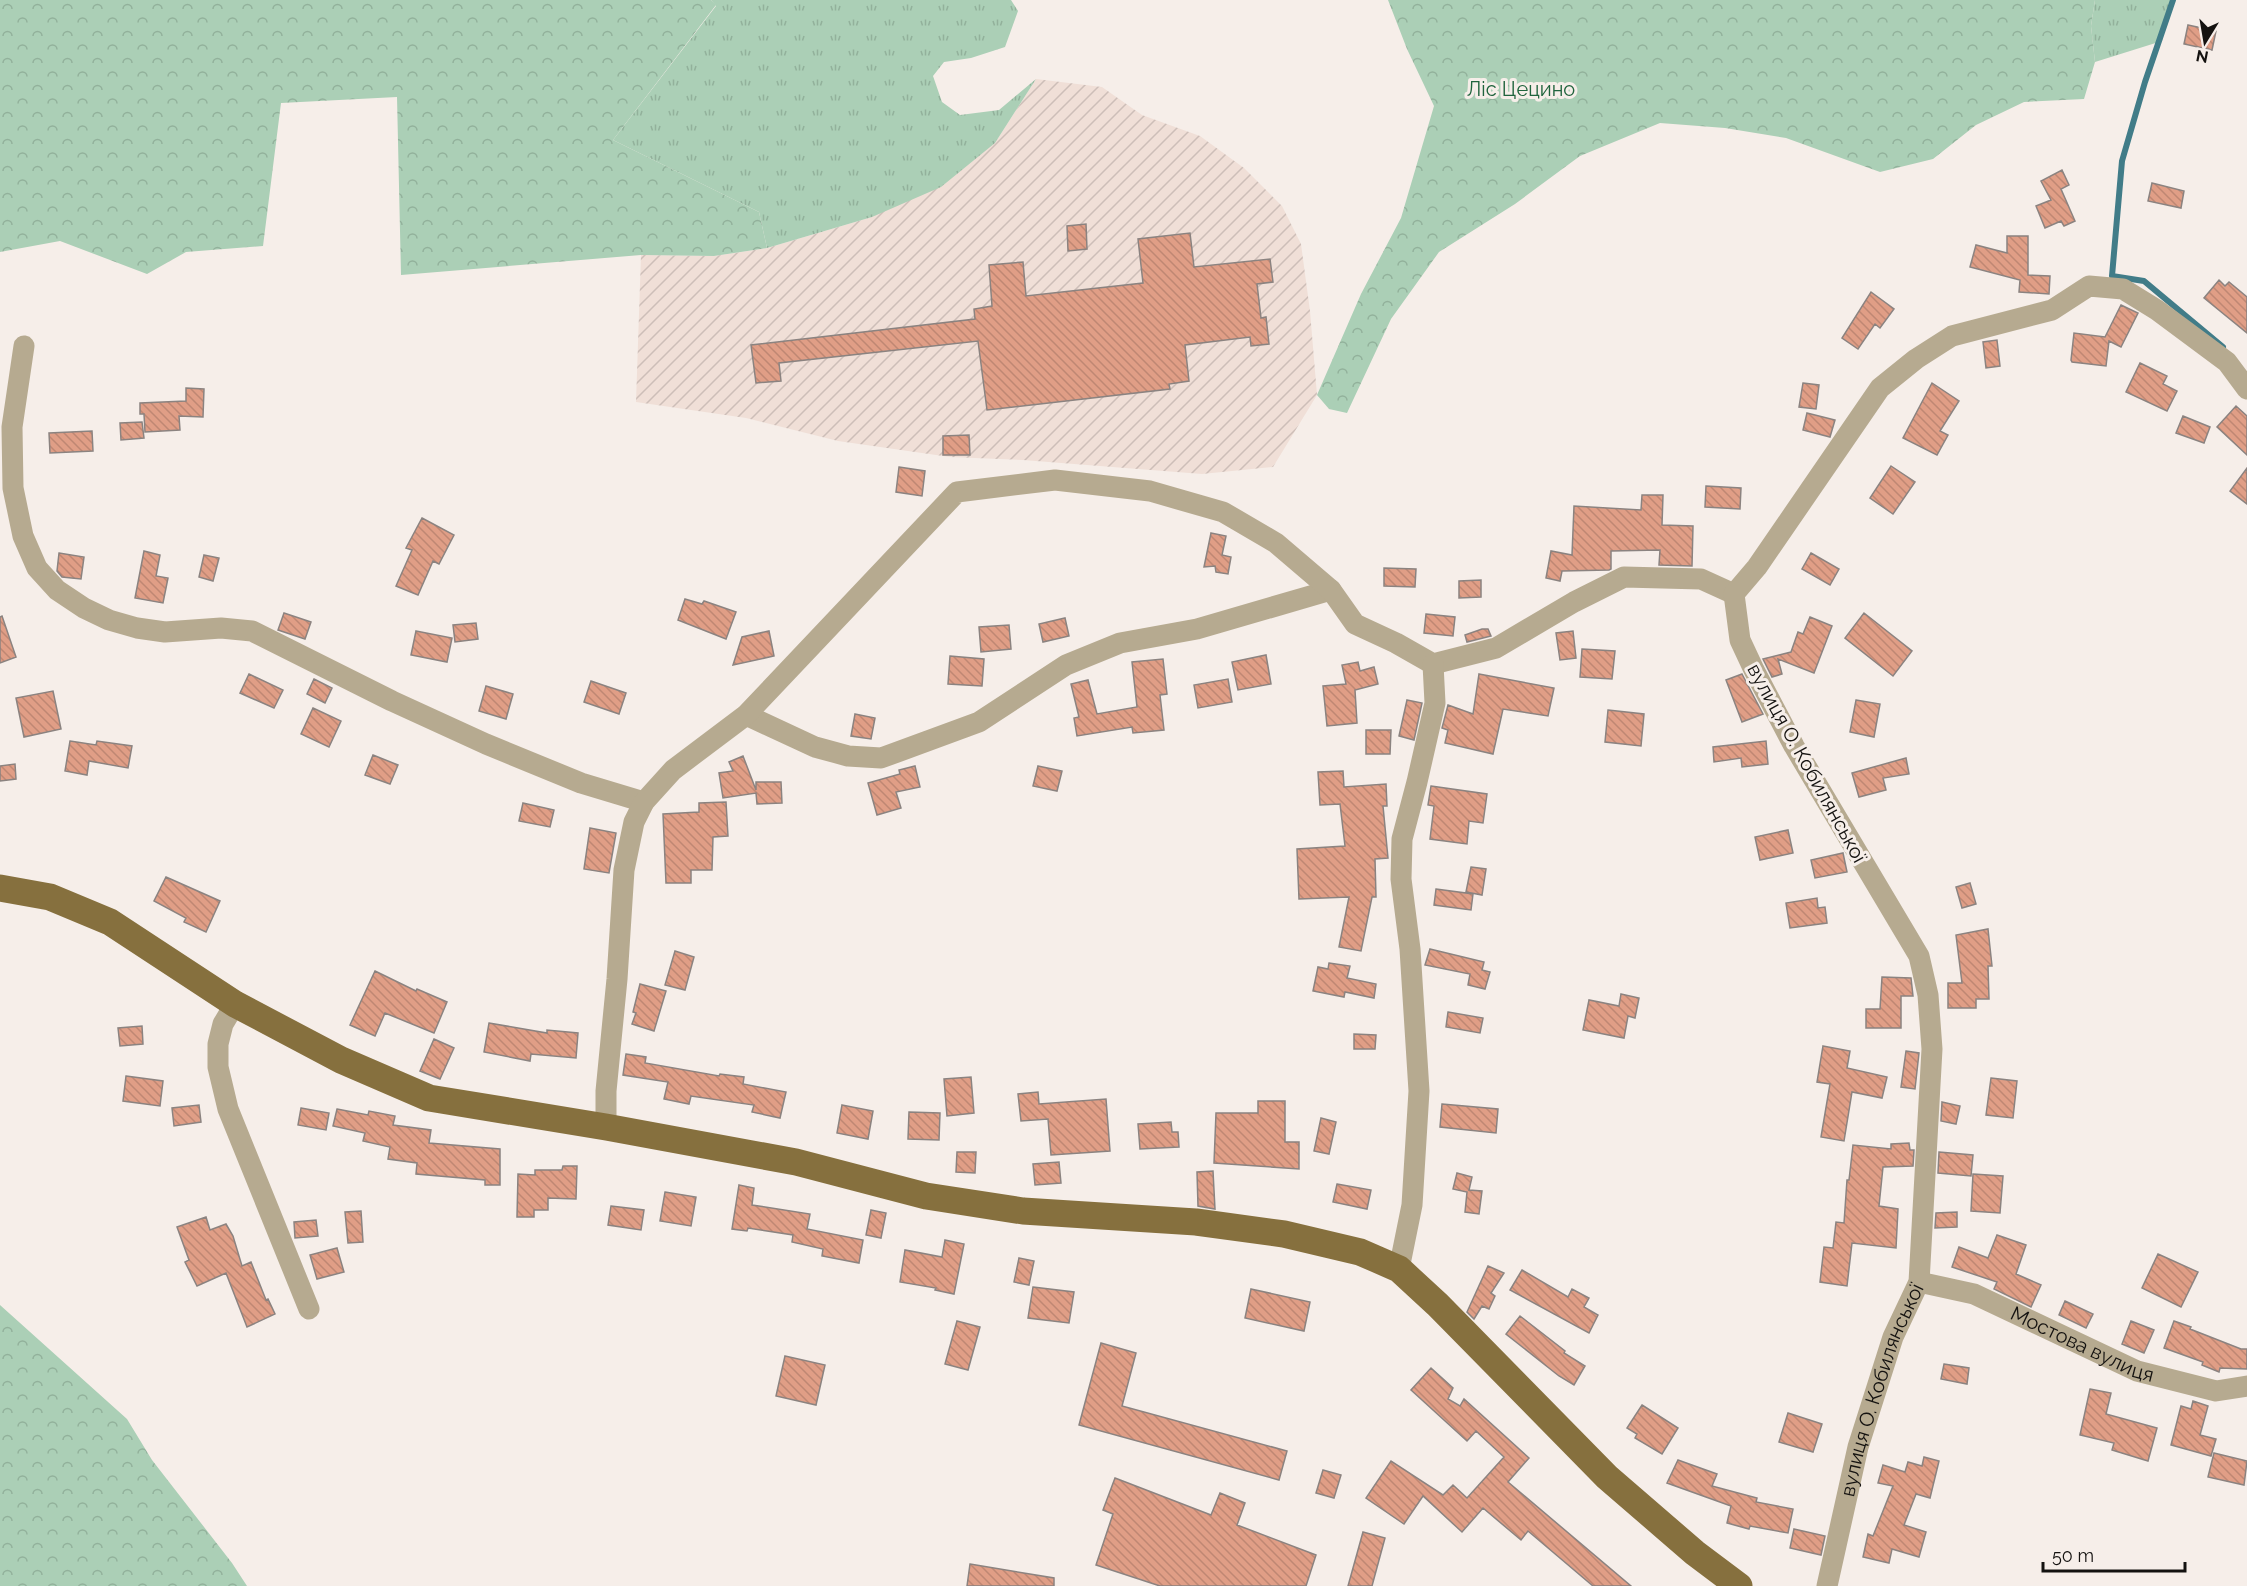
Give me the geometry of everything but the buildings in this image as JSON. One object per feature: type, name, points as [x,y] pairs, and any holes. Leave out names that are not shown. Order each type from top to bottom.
[{"type":"main road","points":[[0,888],[50,897],[110,922],[235,1005],[340,1060],[429,1098],[606,1127],[796,1162],[926,1196],[1023,1211],[1196,1221],[1284,1233],[1360,1252],[1399,1269],[1438,1305],[1607,1477],[1695,1553],[1739,1586]]},
{"type":"street","points":[[606,1127],[606,1091],[617,979],[624,870],[634,822],[644,802],[673,770],[746,716],[957,492],[1055,480],[1150,491],[1223,512],[1276,543],[1331,590],[1355,624],[1396,643],[1433,664],[1496,648],[1574,602],[1623,577],[1701,579],[1734,594],[1757,567],[1881,388],[1916,359],[1952,336],[2052,310],[2089,286],[2123,289],[2157,310],[2227,362],[2247,389]]},
{"type":"street","points":[[24,346],[12,427],[13,488],[23,536],[37,568],[57,591],[109,620],[136,628],[165,632],[221,628],[252,631],[374,692],[486,744],[580,783],[644,802]]},
{"type":"street","points":[[746,716],[815,747],[848,756],[881,758],[979,722],[1066,665],[1120,643],[1197,629],[1331,590]]},
{"type":"street","name":"вулиця О. Кобилянської","points":[[1734,594],[1740,640],[1754,670],[1794,746],[1919,956],[1929,994],[1932,1049],[1919,1282],[1893,1337],[1857,1447],[1827,1586]]},
{"type":"street","points":[[1399,1269],[1412,1205],[1419,1091],[1410,949],[1401,879],[1402,839],[1435,703],[1433,664]]},
{"type":"street","points":[[235,1005],[223,1024],[218,1044],[218,1067],[228,1109],[309,1309]]},
{"type":"street","name":"Мостова вулиця","points":[[1919,1282],[1974,1294],[2137,1371],[2216,1391],[2247,1386]]},
{"type":"shaded area","points":[[1036,79],[1102,87],[1142,115],[1200,136],[1244,168],[1282,206],[1301,244],[1310,311],[1317,395],[1273,467],[1202,474],[1023,460],[950,457],[838,441],[746,418],[636,402],[641,255],[714,256],[767,248],[872,217],[995,143]]},
{"type":"green space","points":[[0,0],[711,0],[716,5],[613,140],[759,212],[767,248],[714,256],[641,255],[401,275],[397,97],[281,103],[263,246],[186,252],[147,274],[60,241],[0,252]]},
{"type":"green space","points":[[711,0],[1011,0],[1018,11],[1005,47],[971,58],[944,62],[933,76],[942,102],[960,115],[999,110],[1036,79],[995,143],[941,187],[872,217],[767,248],[759,212],[613,140],[716,6]]},
{"type":"green space","name":"Ліс Цецино","points":[[1388,0],[2095,0],[2091,26],[2095,62],[2084,99],[2024,102],[1976,125],[1933,159],[1880,172],[1786,138],[1725,128],[1660,123],[1580,156],[1515,204],[1439,252],[1391,319],[1347,413],[1329,409],[1317,395],[1361,294],[1401,218],[1434,106],[1407,49]]},
{"type":"green space","points":[[2095,0],[2172,0],[2162,41],[2095,62],[2091,26]]},
{"type":"green space","points":[[0,1305],[127,1419],[152,1460],[232,1563],[247,1586],[0,1586]]},
{"type":"waterway","points":[[2173,0],[2145,82],[2122,161],[2112,276],[2144,281],[2223,347]]}]
